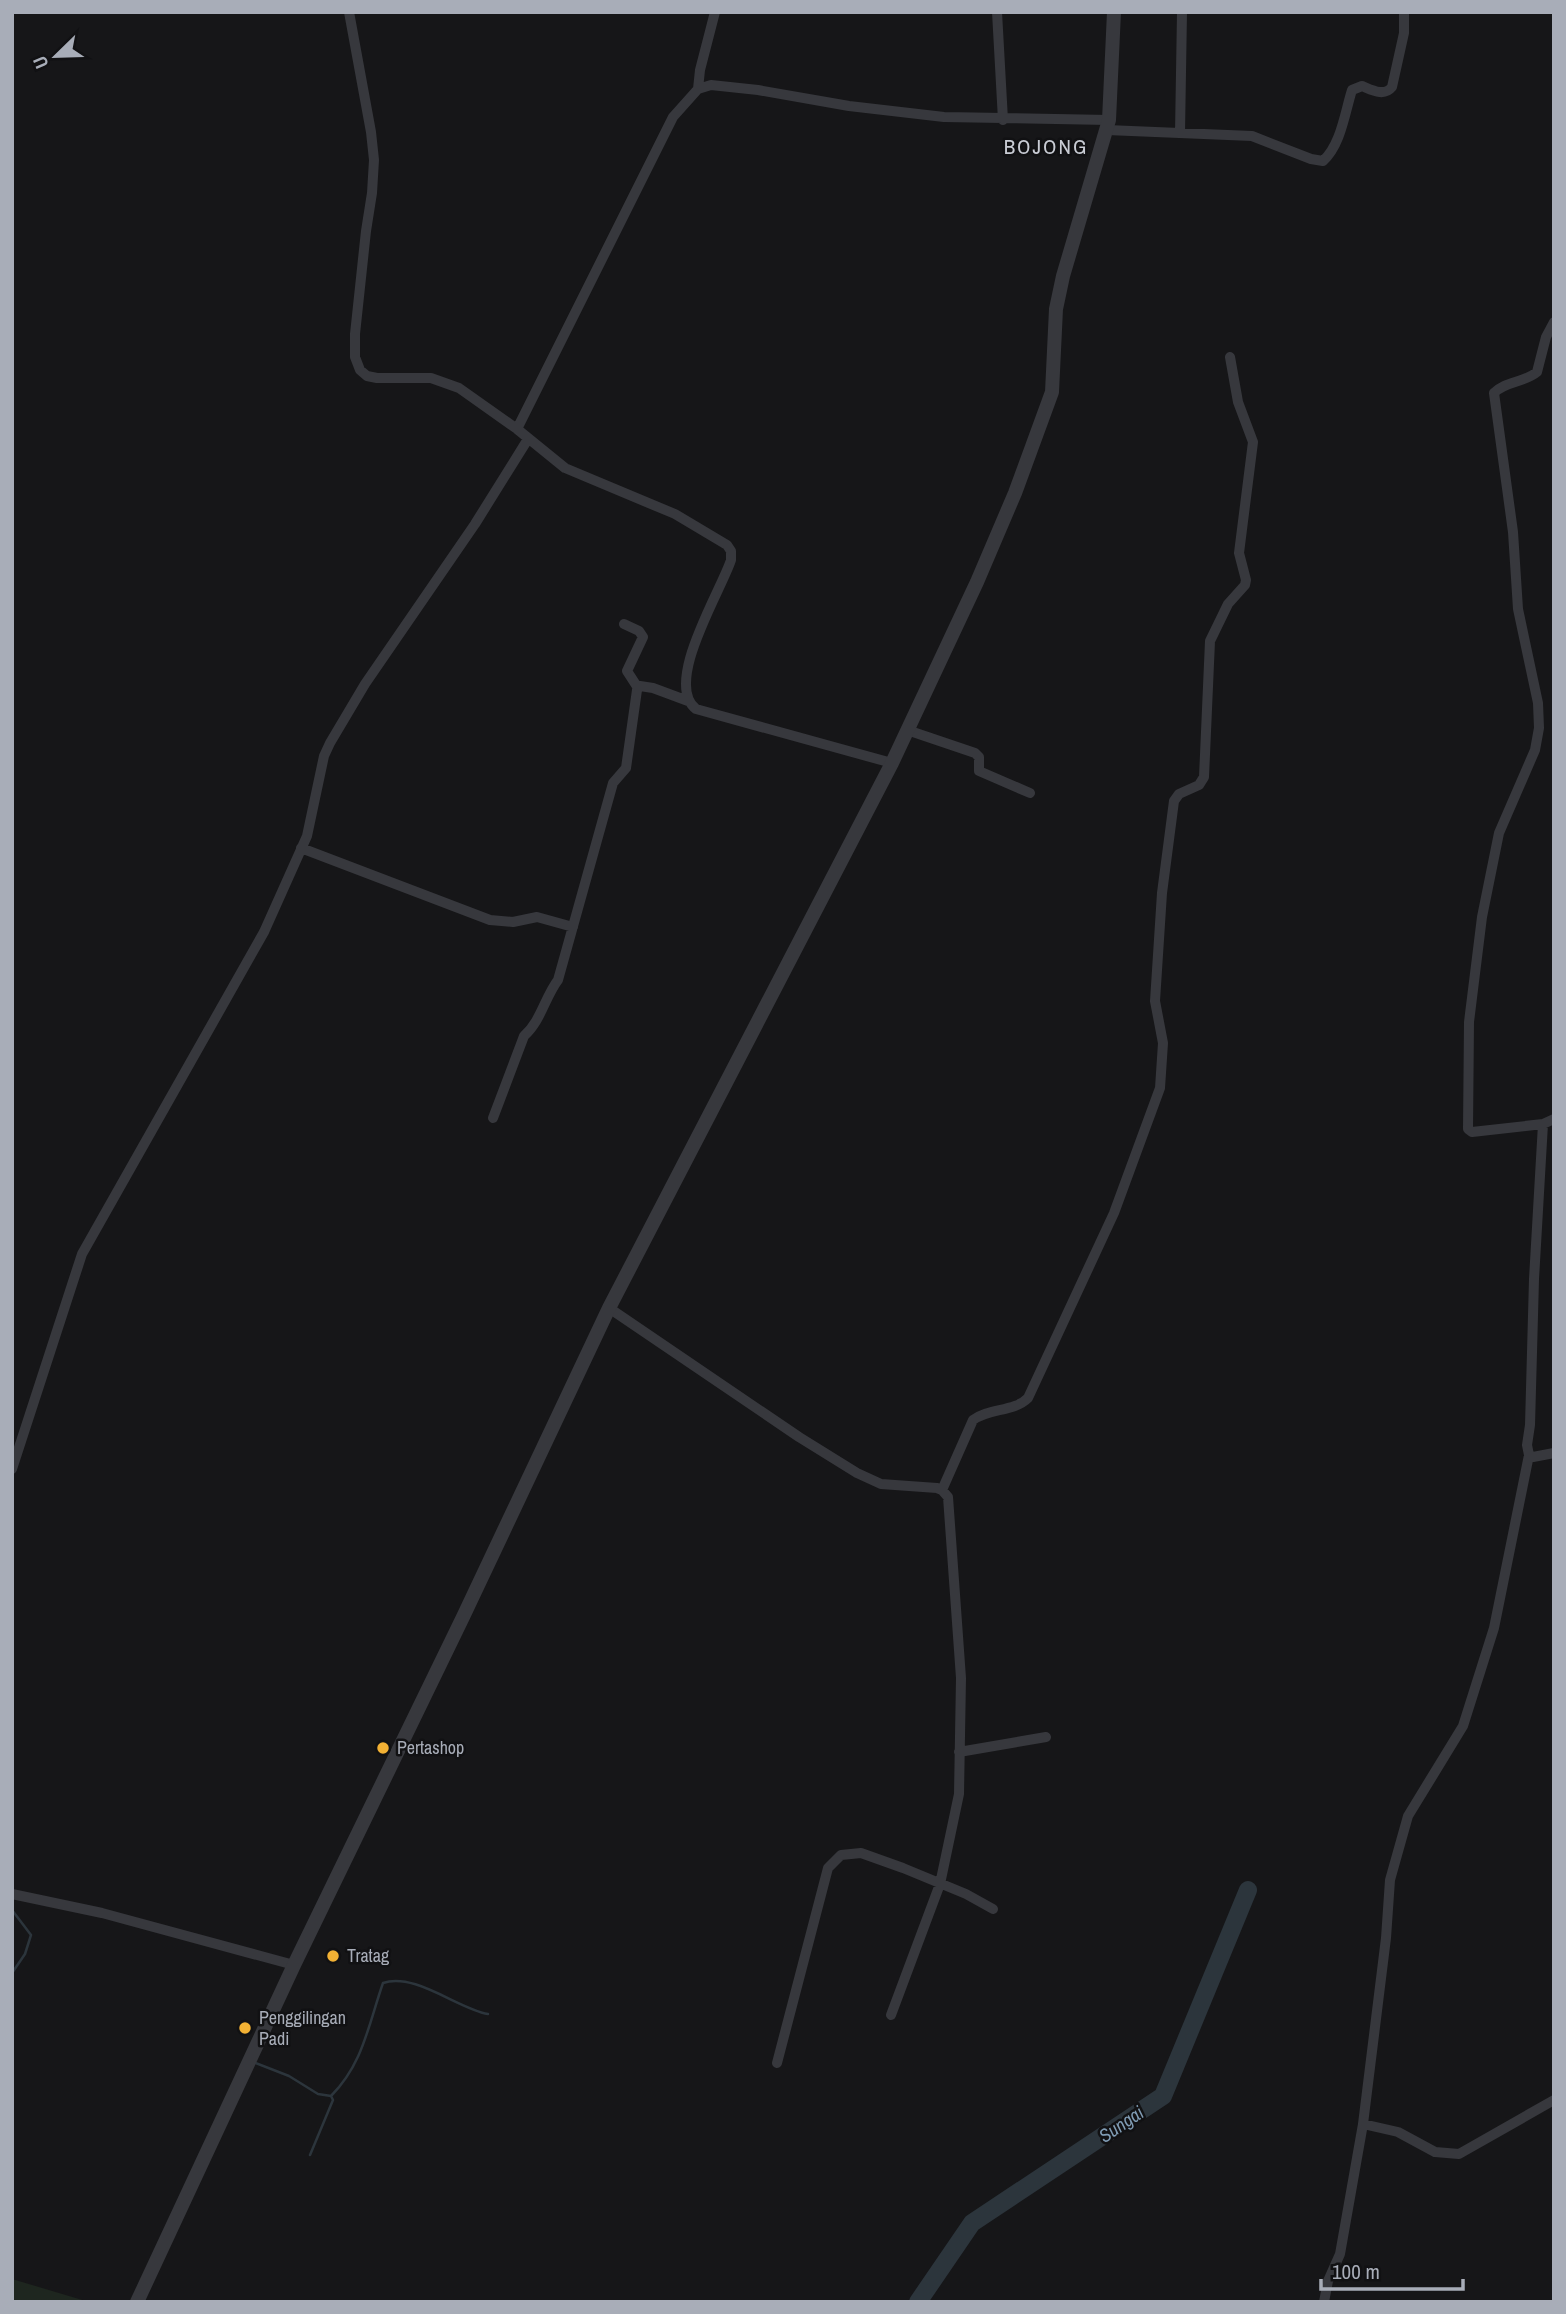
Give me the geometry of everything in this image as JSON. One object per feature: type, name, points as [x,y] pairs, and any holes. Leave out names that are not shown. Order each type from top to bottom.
[{"type":"street","points":[[349,12],[374,160],[356,314],[357,366],[366,376],[431,378],[459,388],[517,429],[565,468],[675,514],[713,535],[730,549],[729,566],[712,600],[689,664],[685,691],[688,701]]},
{"type":"street","points":[[698,89],[699,70],[715,12]]},
{"type":"street","points":[[997,12],[1003,120]]},
{"type":"street","points":[[137,2302],[294,1965],[469,1605],[609,1308],[892,763],[977,582],[1015,493],[1051,397],[1056,309],[1063,276],[1108,125],[1114,12]]},
{"type":"street","points":[[1180,133],[1182,12]]},
{"type":"street","points":[[517,429],[673,117],[698,89],[711,85],[758,90],[849,106],[944,117],[1108,125],[1180,133],[1252,136],[1323,161],[1335,144],[1352,90],[1362,86],[1379,93],[1392,87],[1404,33],[1404,12]]},
{"type":"street","points":[[1324,2302],[1328,2281],[1340,2254],[1363,2124],[1380,1994],[1390,1881],[1408,1816],[1464,1726],[1468,1714],[1493,1628],[1530,1455],[1527,1444],[1530,1425],[1534,1279],[1549,1122],[1472,1132],[1467,1128],[1469,1022],[1482,917],[1499,832],[1535,750],[1539,729],[1538,704],[1518,608],[1513,532],[1493,393],[1498,388],[1524,380],[1537,372],[1546,337],[1554,323]]},
{"type":"street","points":[[942,1490],[973,1420],[981,1415],[1020,1404],[1028,1398],[1114,1213],[1160,1088],[1163,1043],[1155,1001],[1162,893],[1173,810],[1179,794],[1199,785],[1203,778],[1210,641],[1228,604],[1246,580],[1239,554],[1253,442],[1238,402],[1230,357]]},
{"type":"street","points":[[12,1469],[82,1254],[264,932],[308,831],[324,756],[330,743],[365,684],[475,524],[528,439]]},
{"type":"street","points":[[493,1118],[524,1037],[531,1031],[558,979],[613,783],[626,768],[638,688],[627,671],[643,637],[639,631],[624,624]]},
{"type":"street","points":[[638,688],[653,688],[688,701],[696,709],[892,763]]},
{"type":"street","points":[[907,730],[975,753],[979,757],[978,771],[1030,793]]},
{"type":"street","points":[[301,848],[490,920],[513,922],[537,917],[573,927]]},
{"type":"street","points":[[609,1308],[799,1437],[857,1473],[881,1484],[942,1490],[948,1497],[961,1678],[958,1794],[940,1884],[891,2015]]},
{"type":"street","points":[[1530,1455],[1534,1457],[1554,1454]]},
{"type":"street","points":[[959,1752],[1046,1737]]},
{"type":"street","points":[[777,2063],[828,1868],[841,1855],[862,1853],[940,1884],[993,1909]]},
{"type":"street","points":[[12,1894],[102,1913],[294,1965]]},
{"type":"street","points":[[1363,2124],[1398,2132],[1436,2152],[1459,2154],[1554,2100]]},
{"type":"shaded area","points":[[12,2279],[89,2302],[12,2302]]},
{"type":"waterway","name":"Sungai","points":[[918,2302],[972,2223],[1163,2096],[1248,1890]]},
{"type":"waterway","points":[[12,1910],[31,1935],[25,1954],[12,1973]]},
{"type":"waterway","points":[[253,2062],[289,2076],[318,2094],[331,2096],[358,2058],[383,1983],[409,1982],[488,2014]]},
{"type":"waterway","points":[[310,2155],[333,2100],[331,2096]]},
{"type":"place","name":"Pertashop","points":[[383,1748]]},
{"type":"place","name":"Tratag","points":[[333,1956]]},
{"type":"place","name":"Penggilingan Padi","points":[[245,2028]]},
{"type":"district","name":"BOJONG","points":[[1046,147]]}]
